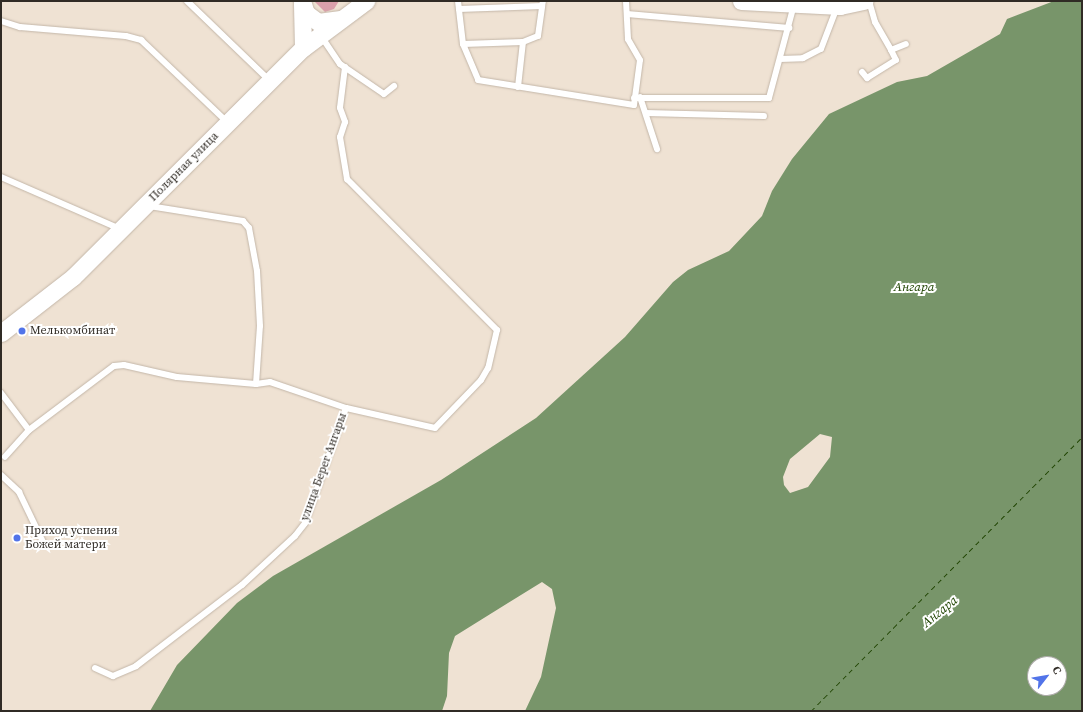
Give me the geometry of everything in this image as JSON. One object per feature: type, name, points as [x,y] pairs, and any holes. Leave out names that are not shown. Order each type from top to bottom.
[{"type":"main road","points":[[302,1],[311,18],[326,24],[338,20],[346,14],[350,1]]},
{"type":"main road","points":[[302,1],[303,48]]},
{"type":"main road","name":"Полярная улица","points":[[1,332],[73,277],[303,48],[338,20],[366,1]]},
{"type":"main road","points":[[741,1],[794,5],[838,6],[864,1]]},
{"type":"lane","points":[[187,1],[270,81]]},
{"type":"lane","points":[[458,1],[463,44],[478,80],[634,105],[637,97],[640,60],[628,39],[626,1]]},
{"type":"lane","points":[[862,72],[867,78],[896,60],[875,22],[868,1]]},
{"type":"lane","points":[[459,9],[542,3],[538,36],[523,42],[463,44]]},
{"type":"lane","points":[[637,97],[769,98],[794,5]]},
{"type":"lane","points":[[780,59],[803,58],[821,49],[838,6]]},
{"type":"lane","points":[[627,14],[789,28]]},
{"type":"lane","points":[[1,21],[20,27],[126,36],[141,40],[228,123]]},
{"type":"lane","points":[[320,34],[345,67],[384,94],[394,86]]},
{"type":"lane","points":[[518,87],[523,42]]},
{"type":"lane","points":[[891,50],[906,44]]},
{"type":"lane","points":[[345,67],[340,108],[345,122],[340,137],[347,179],[497,330],[488,368],[481,380],[435,428],[346,408]]},
{"type":"lane","points":[[637,97],[646,114],[657,149]]},
{"type":"lane","points":[[646,114],[764,116]]},
{"type":"lane","points":[[1,177],[121,229]]},
{"type":"lane","points":[[145,205],[243,221],[249,228],[258,271],[260,326],[256,384]]},
{"type":"lane","name":"улица Берег Ангары","points":[[5,457],[29,430],[114,366],[124,365],[177,377],[256,384],[270,382],[346,408],[304,523],[295,536],[242,585],[136,666],[113,676],[95,668]]},
{"type":"lane","points":[[1,393],[29,430]]},
{"type":"lane","points":[[1,475],[19,492],[44,544]]},
{"type":"shaded area","points":[[314,1],[339,1],[334,9],[325,12]]},
{"type":"water","name":"Ангара","points":[[1054,1],[1082,1],[1082,711],[525,711],[541,677],[556,608],[552,589],[542,582],[455,636],[449,653],[447,696],[442,711],[150,711],[177,665],[237,603],[273,576],[441,480],[536,418],[625,337],[673,282],[688,270],[729,251],[762,216],[772,191],[792,159],[829,114],[897,82],[927,76],[1000,34],[1007,19]],"holes":[[[820,434],[832,437],[830,457],[808,487],[790,493],[784,485],[783,477],[790,459]]]},
{"type":"ferry route","points":[[811,711],[1082,437]]},
{"type":"place","name":"Мелькомбинат","points":[[22,331]]},
{"type":"place","name":"Приход успения Божей матери","points":[[17,538]]}]
